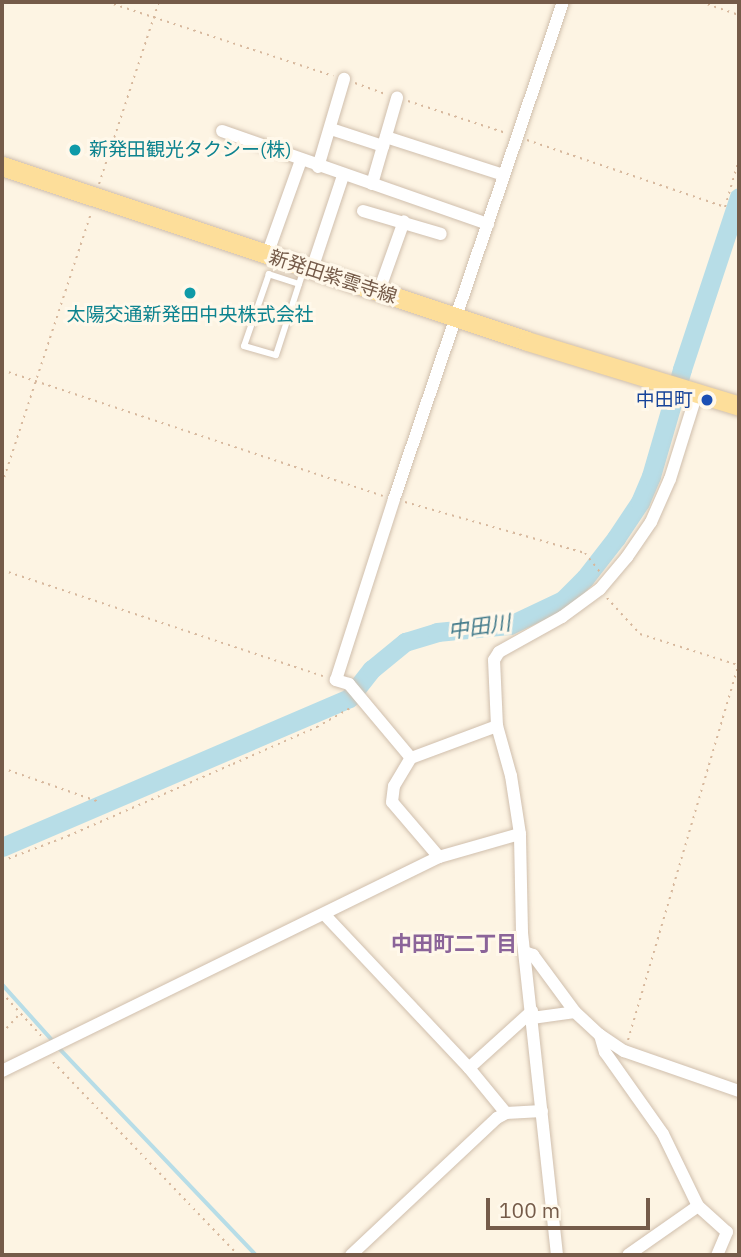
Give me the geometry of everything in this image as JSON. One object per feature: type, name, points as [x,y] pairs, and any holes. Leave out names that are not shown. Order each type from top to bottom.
[{"type":"main road","name":"新発田紫雲寺線","points":[[2,166],[267,255],[305,274],[379,292],[694,392]]},
{"type":"main road","points":[[694,392],[739,407]]},
{"type":"street","points":[[411,758],[343,682],[394,499],[563,2]]},
{"type":"street","points":[[318,167],[344,79]]},
{"type":"street","points":[[372,184],[397,98]]},
{"type":"street","points":[[331,129],[505,174]]},
{"type":"street","points":[[222,131],[343,176],[488,224]]},
{"type":"street","points":[[267,255],[301,160]]},
{"type":"street","points":[[305,274],[343,176]]},
{"type":"street","points":[[363,211],[441,234]]},
{"type":"street","points":[[379,292],[404,221]]},
{"type":"street","points":[[557,1255],[525,952],[520,834],[511,776],[498,726],[494,660],[499,652],[562,617],[600,589],[627,557],[650,522],[670,479],[694,392]]},
{"type":"street","points":[[439,857],[392,802],[394,786],[411,758],[498,726]]},
{"type":"street","points":[[2,1071],[439,857],[520,834]]},
{"type":"street","points":[[324,914],[469,1068],[506,1112]]},
{"type":"street","points":[[525,952],[533,955],[575,1013],[624,1051],[739,1091]]},
{"type":"street","points":[[469,1068],[532,1015],[575,1013]]},
{"type":"street","points":[[600,1035],[605,1052],[663,1134],[698,1206],[727,1232],[717,1255]]},
{"type":"street","points":[[351,1255],[506,1112],[541,1111]]},
{"type":"street","points":[[630,1255],[698,1206]]},
{"type":"lane","points":[[269,274],[305,274],[276,355],[244,346],[269,274]]},
{"type":"path","points":[[107,2],[154,18]]},
{"type":"path","points":[[2,484],[159,2]]},
{"type":"path","points":[[701,2],[739,15]]},
{"type":"path","points":[[518,137],[725,206],[739,159]]},
{"type":"path","points":[[2,370],[394,499],[585,553],[602,574]]},
{"type":"path","points":[[2,570],[343,682]]},
{"type":"path","points":[[600,589],[640,634],[739,665],[624,1051]]},
{"type":"path","points":[[2,861],[68,836],[305,732],[351,709],[359,697]]},
{"type":"path","points":[[2,768],[97,801]]},
{"type":"path","points":[[2,993],[46,1041],[49,1049]]},
{"type":"path","points":[[2,1033],[20,1014]]},
{"type":"path","points":[[53,1062],[238,1255]]},
{"type":"waterway","name":"中田川","points":[[2,847],[349,698],[372,669],[405,642],[437,632],[510,625],[563,600],[585,578],[640,502],[651,476],[682,369],[739,197]]},
{"type":"waterway","points":[[2,984],[54,1042]]},
{"type":"waterway","points":[[59,1048],[256,1255]]},
{"type":"place","name":"新発田観光タクシー(株)","points":[[75,150]]},
{"type":"place","name":"太陽交通新発田中央株式会社","points":[[190,293]]},
{"type":"place","name":"中田町","points":[[707,400]]},
{"type":"district","name":"中田町二丁目","points":[[454,943]]}]
